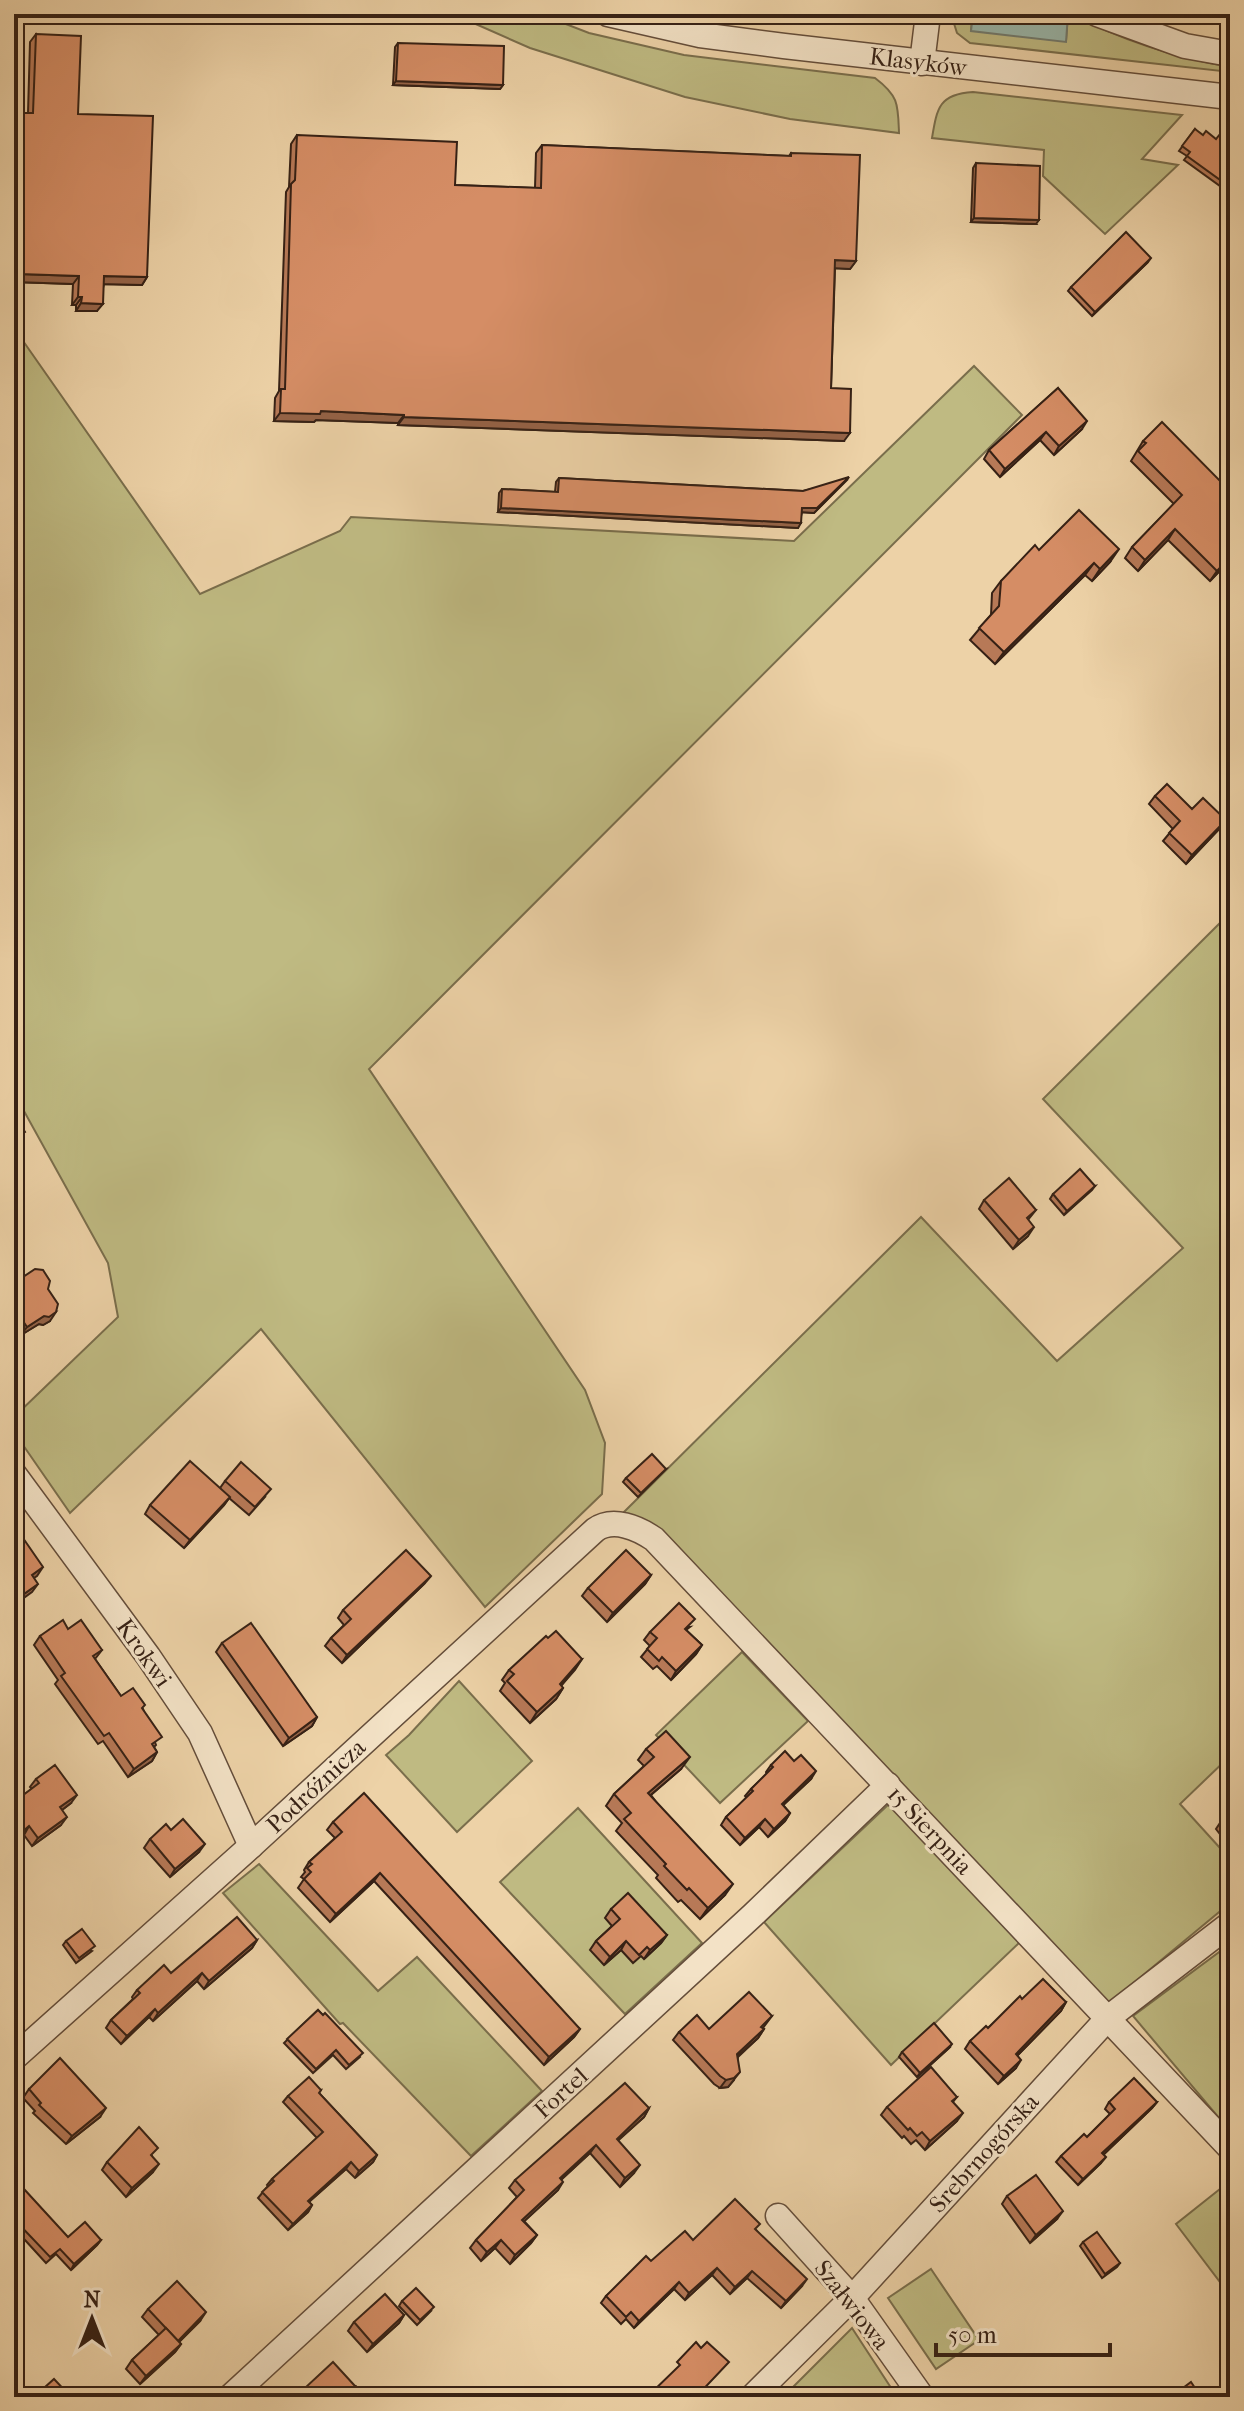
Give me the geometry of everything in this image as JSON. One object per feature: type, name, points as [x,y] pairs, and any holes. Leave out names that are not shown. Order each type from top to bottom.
[{"type":"street","name":"Klasyków","points":[[608,14],[700,35],[1230,97]]},
{"type":"street","points":[[922,63],[928,14]]},
{"type":"street","points":[[1097,14],[1185,46],[1230,54]]},
{"type":"street","name":"Krokwi","points":[[14,1474],[148,1656],[200,1733],[251,1846]]},
{"type":"street","name":"Podróżnicza","points":[[14,2058],[251,1846],[595,1530],[604,1524],[621,1525]]},
{"type":"street","name":"15 Sierpnia","points":[[621,1525],[640,1529],[654,1539],[1230,2148]]},
{"type":"street","name":"Fortel","points":[[230,2397],[664,1998],[888,1785]]},
{"type":"street","name":"Srebrnogórska","points":[[752,2397],[852,2298],[1108,2018],[1230,1924]]},
{"type":"street","name":"Szałwiowa","points":[[778,2216],[852,2298],[922,2397]]},
{"type":"shaded area","points":[[453,14],[540,14],[589,33],[684,55],[875,78],[889,90],[896,102],[899,133],[790,119],[685,97],[530,48]]},
{"type":"shaded area","points":[[951,14],[973,14],[971,30],[1066,41],[1068,14],[1072,14],[1149,46],[1230,67],[1230,72],[970,43],[957,33]]},
{"type":"shaded area","points":[[973,14],[1068,14],[1066,42],[971,31]]},
{"type":"shaded area","points":[[973,92],[1182,115],[1142,159],[1178,165],[1105,234],[1043,176],[1044,150],[932,138],[942,104],[953,96]]},
{"type":"shaded area","points":[[14,328],[200,594],[340,531],[351,517],[794,541],[974,366],[1022,415],[369,1069],[585,1390],[605,1443],[602,1494],[485,1607],[261,1329],[70,1513],[14,1432],[14,1417],[118,1317],[108,1263],[14,1093]]},
{"type":"shaded area","points":[[1230,913],[1230,1756],[1180,1804],[1230,1859],[1230,1903],[1107,2005],[649,1524],[623,1513],[921,1217],[1057,1361],[1183,1248],[1043,1099]]},
{"type":"shaded area","points":[[742,1652],[808,1721],[720,1803],[656,1735]]},
{"type":"shaded area","points":[[459,1681],[532,1761],[457,1832],[386,1755]]},
{"type":"shaded area","points":[[890,1803],[1020,1942],[891,2065],[764,1922]]},
{"type":"shaded area","points":[[578,1808],[702,1943],[625,2014],[500,1882]]},
{"type":"shaded area","points":[[259,1864],[378,1991],[417,1957],[542,2091],[471,2156],[343,2023],[340,2024],[223,1893]]},
{"type":"shaded area","points":[[1230,1944],[1230,2131],[1133,2016]]},
{"type":"shaded area","points":[[1230,2181],[1230,2293],[1229,2294],[1176,2224]]},
{"type":"shaded area","points":[[931,2269],[979,2340],[936,2369],[888,2298]]},
{"type":"shaded area","points":[[852,2328],[897,2397],[783,2397]]},
{"type":"building","points":[[36,34],[81,36],[78,114],[153,116],[147,277],[104,276],[103,304],[81,303],[82,297],[78,297],[79,276],[19,274],[24,113],[33,113]]},
{"type":"building","points":[[398,43],[504,46],[503,85],[396,81]]},
{"type":"building","points":[[1195,129],[1203,135],[1206,131],[1216,139],[1220,134],[1230,141],[1230,172],[1223,182],[1187,156],[1190,152],[1182,146]]},
{"type":"building","points":[[297,135],[457,142],[455,185],[541,188],[542,145],[791,156],[791,153],[860,155],[856,261],[835,260],[831,388],[851,389],[850,433],[404,417],[321,411],[320,414],[280,413],[281,389],[285,389],[291,184],[295,180]]},
{"type":"building","points":[[976,163],[1040,166],[1039,220],[974,218]]},
{"type":"building","points":[[1126,232],[1151,258],[1095,312],[1071,287]]},
{"type":"building","points":[[1058,388],[1087,421],[1059,446],[1046,432],[1005,469],[989,450]]},
{"type":"building","points":[[1162,422],[1222,483],[1230,476],[1230,557],[1217,571],[1175,529],[1145,560],[1132,547],[1182,495],[1138,451],[1146,443],[1143,441]]},
{"type":"building","points":[[849,477],[817,508],[802,508],[801,523],[501,508],[502,489],[558,492],[559,478],[803,491]]},
{"type":"building","points":[[1079,510],[1119,549],[1100,569],[1094,563],[1004,652],[979,628],[999,606],[1001,581],[1035,545],[1039,550]]},
{"type":"building","points":[[1167,784],[1192,809],[1203,798],[1226,820],[1192,855],[1169,833],[1180,821],[1155,796]]},
{"type":"building","points":[[14,1115],[25,1132],[14,1139]]},
{"type":"building","points":[[1080,1169],[1095,1186],[1067,1211],[1053,1194]]},
{"type":"building","points":[[1009,1178],[1036,1210],[1027,1218],[1034,1227],[1019,1240],[984,1200]]},
{"type":"building","points":[[35,1269],[43,1270],[50,1281],[48,1289],[58,1304],[56,1312],[27,1327],[21,1318],[14,1320],[14,1283]]},
{"type":"building","points":[[652,1454],[666,1469],[641,1493],[626,1478]]},
{"type":"building","points":[[190,1461],[230,1497],[190,1540],[150,1505]]},
{"type":"building","points":[[241,1462],[271,1489],[255,1507],[225,1481]]},
{"type":"building","points":[[23,1538],[43,1567],[32,1575],[38,1584],[14,1601],[14,1544]]},
{"type":"building","points":[[406,1550],[431,1576],[347,1655],[331,1638],[351,1619],[343,1610]]},
{"type":"building","points":[[626,1550],[651,1575],[613,1613],[588,1588]]},
{"type":"building","points":[[679,1603],[695,1619],[685,1629],[702,1645],[676,1671],[662,1657],[659,1661],[647,1649],[657,1638],[650,1632]]},
{"type":"building","points":[[63,1620],[68,1629],[81,1620],[102,1650],[93,1656],[121,1696],[133,1688],[145,1705],[142,1708],[162,1737],[152,1744],[157,1752],[134,1769],[109,1733],[104,1736],[61,1676],[65,1673],[40,1636]]},
{"type":"building","points":[[251,1623],[317,1717],[289,1738],[222,1643]]},
{"type":"building","points":[[556,1631],[582,1659],[560,1684],[563,1688],[537,1712],[507,1681],[514,1674],[509,1670],[546,1636],[548,1638]]},
{"type":"building","points":[[666,1731],[690,1757],[648,1793],[733,1884],[708,1908],[664,1866],[666,1864],[624,1819],[631,1813],[614,1794],[654,1757],[646,1749]]},
{"type":"building","points":[[785,1751],[794,1761],[801,1755],[816,1771],[782,1804],[790,1813],[774,1829],[765,1819],[745,1838],[726,1817],[753,1791],[751,1789]]},
{"type":"building","points":[[55,1765],[77,1795],[60,1807],[67,1817],[38,1838],[29,1826],[21,1833],[14,1823],[14,1802],[39,1783],[36,1779]]},
{"type":"building","points":[[364,1793],[580,2029],[549,2057],[380,1873],[336,1914],[304,1879],[311,1872],[307,1868],[312,1864],[309,1862],[342,1832],[333,1822]]},
{"type":"building","points":[[183,1819],[205,1844],[175,1869],[150,1839],[166,1824],[171,1830]]},
{"type":"building","points":[[628,1893],[667,1935],[639,1955],[626,1941],[610,1957],[596,1941],[620,1919],[611,1909]]},
{"type":"building","points":[[237,1917],[257,1940],[209,1981],[202,1973],[158,2013],[155,2009],[127,2036],[111,2020],[164,1965],[171,1973]]},
{"type":"building","points":[[82,1929],[95,1946],[79,1958],[66,1941]]},
{"type":"building","points":[[1043,1979],[1066,2002],[1016,2054],[1021,2060],[1004,2076],[970,2041]]},
{"type":"building","points":[[14,1991],[21,2000],[14,2005]]},
{"type":"building","points":[[749,1992],[772,2016],[761,2027],[764,2029],[737,2054],[740,2072],[726,2080],[679,2032],[697,2015],[709,2029]]},
{"type":"building","points":[[318,2010],[323,2015],[325,2013],[363,2053],[349,2065],[336,2050],[316,2069],[287,2039]]},
{"type":"building","points":[[934,2023],[952,2044],[920,2073],[902,2052]]},
{"type":"building","points":[[60,2058],[106,2108],[72,2136],[39,2105],[41,2103],[29,2089]]},
{"type":"building","points":[[931,2067],[957,2097],[952,2101],[963,2113],[930,2141],[922,2132],[917,2136],[910,2128],[908,2130],[887,2107]]},
{"type":"building","points":[[309,2077],[321,2090],[319,2093],[377,2155],[359,2171],[351,2162],[308,2201],[312,2205],[293,2224],[262,2192],[323,2132],[288,2096]]},
{"type":"building","points":[[1134,2078],[1157,2102],[1102,2153],[1106,2157],[1083,2179],[1061,2156],[1084,2134],[1087,2137],[1115,2109],[1109,2102]]},
{"type":"building","points":[[625,2083],[649,2108],[617,2139],[640,2165],[625,2178],[596,2145],[560,2178],[563,2182],[522,2220],[537,2235],[515,2255],[501,2240],[487,2252],[476,2240],[524,2190],[515,2180]]},
{"type":"building","points":[[139,2127],[158,2148],[151,2155],[159,2164],[132,2188],[107,2162]]},
{"type":"building","points":[[1036,2175],[1063,2211],[1036,2235],[1007,2196]]},
{"type":"building","points":[[24,2189],[68,2237],[85,2222],[101,2240],[74,2264],[60,2249],[50,2257],[14,2219],[14,2199]]},
{"type":"building","points":[[735,2199],[760,2224],[755,2229],[807,2279],[786,2301],[752,2271],[735,2287],[717,2268],[689,2293],[679,2282],[639,2321],[631,2312],[626,2317],[606,2296],[646,2256],[651,2261],[685,2231],[693,2240]]},
{"type":"building","points":[[1097,2232],[1120,2263],[1105,2274],[1083,2242]]},
{"type":"building","points":[[177,2281],[206,2312],[178,2341],[148,2309]]},
{"type":"building","points":[[416,2288],[434,2307],[420,2320],[402,2301]]},
{"type":"building","points":[[385,2294],[404,2315],[373,2344],[354,2322]]},
{"type":"building","points":[[166,2328],[181,2344],[146,2376],[132,2360]]},
{"type":"building","points":[[696,2342],[701,2348],[707,2342],[729,2362],[696,2397],[647,2397],[680,2365],[677,2362]]},
{"type":"building","points":[[333,2362],[355,2386],[346,2394],[348,2397],[314,2397],[306,2387]]},
{"type":"building","points":[[54,2379],[71,2397],[34,2397]]},
{"type":"building","points":[[1191,2382],[1201,2397],[1171,2397]]},
{"type":"building","points":[[146,2388],[154,2397],[136,2397]]}]
